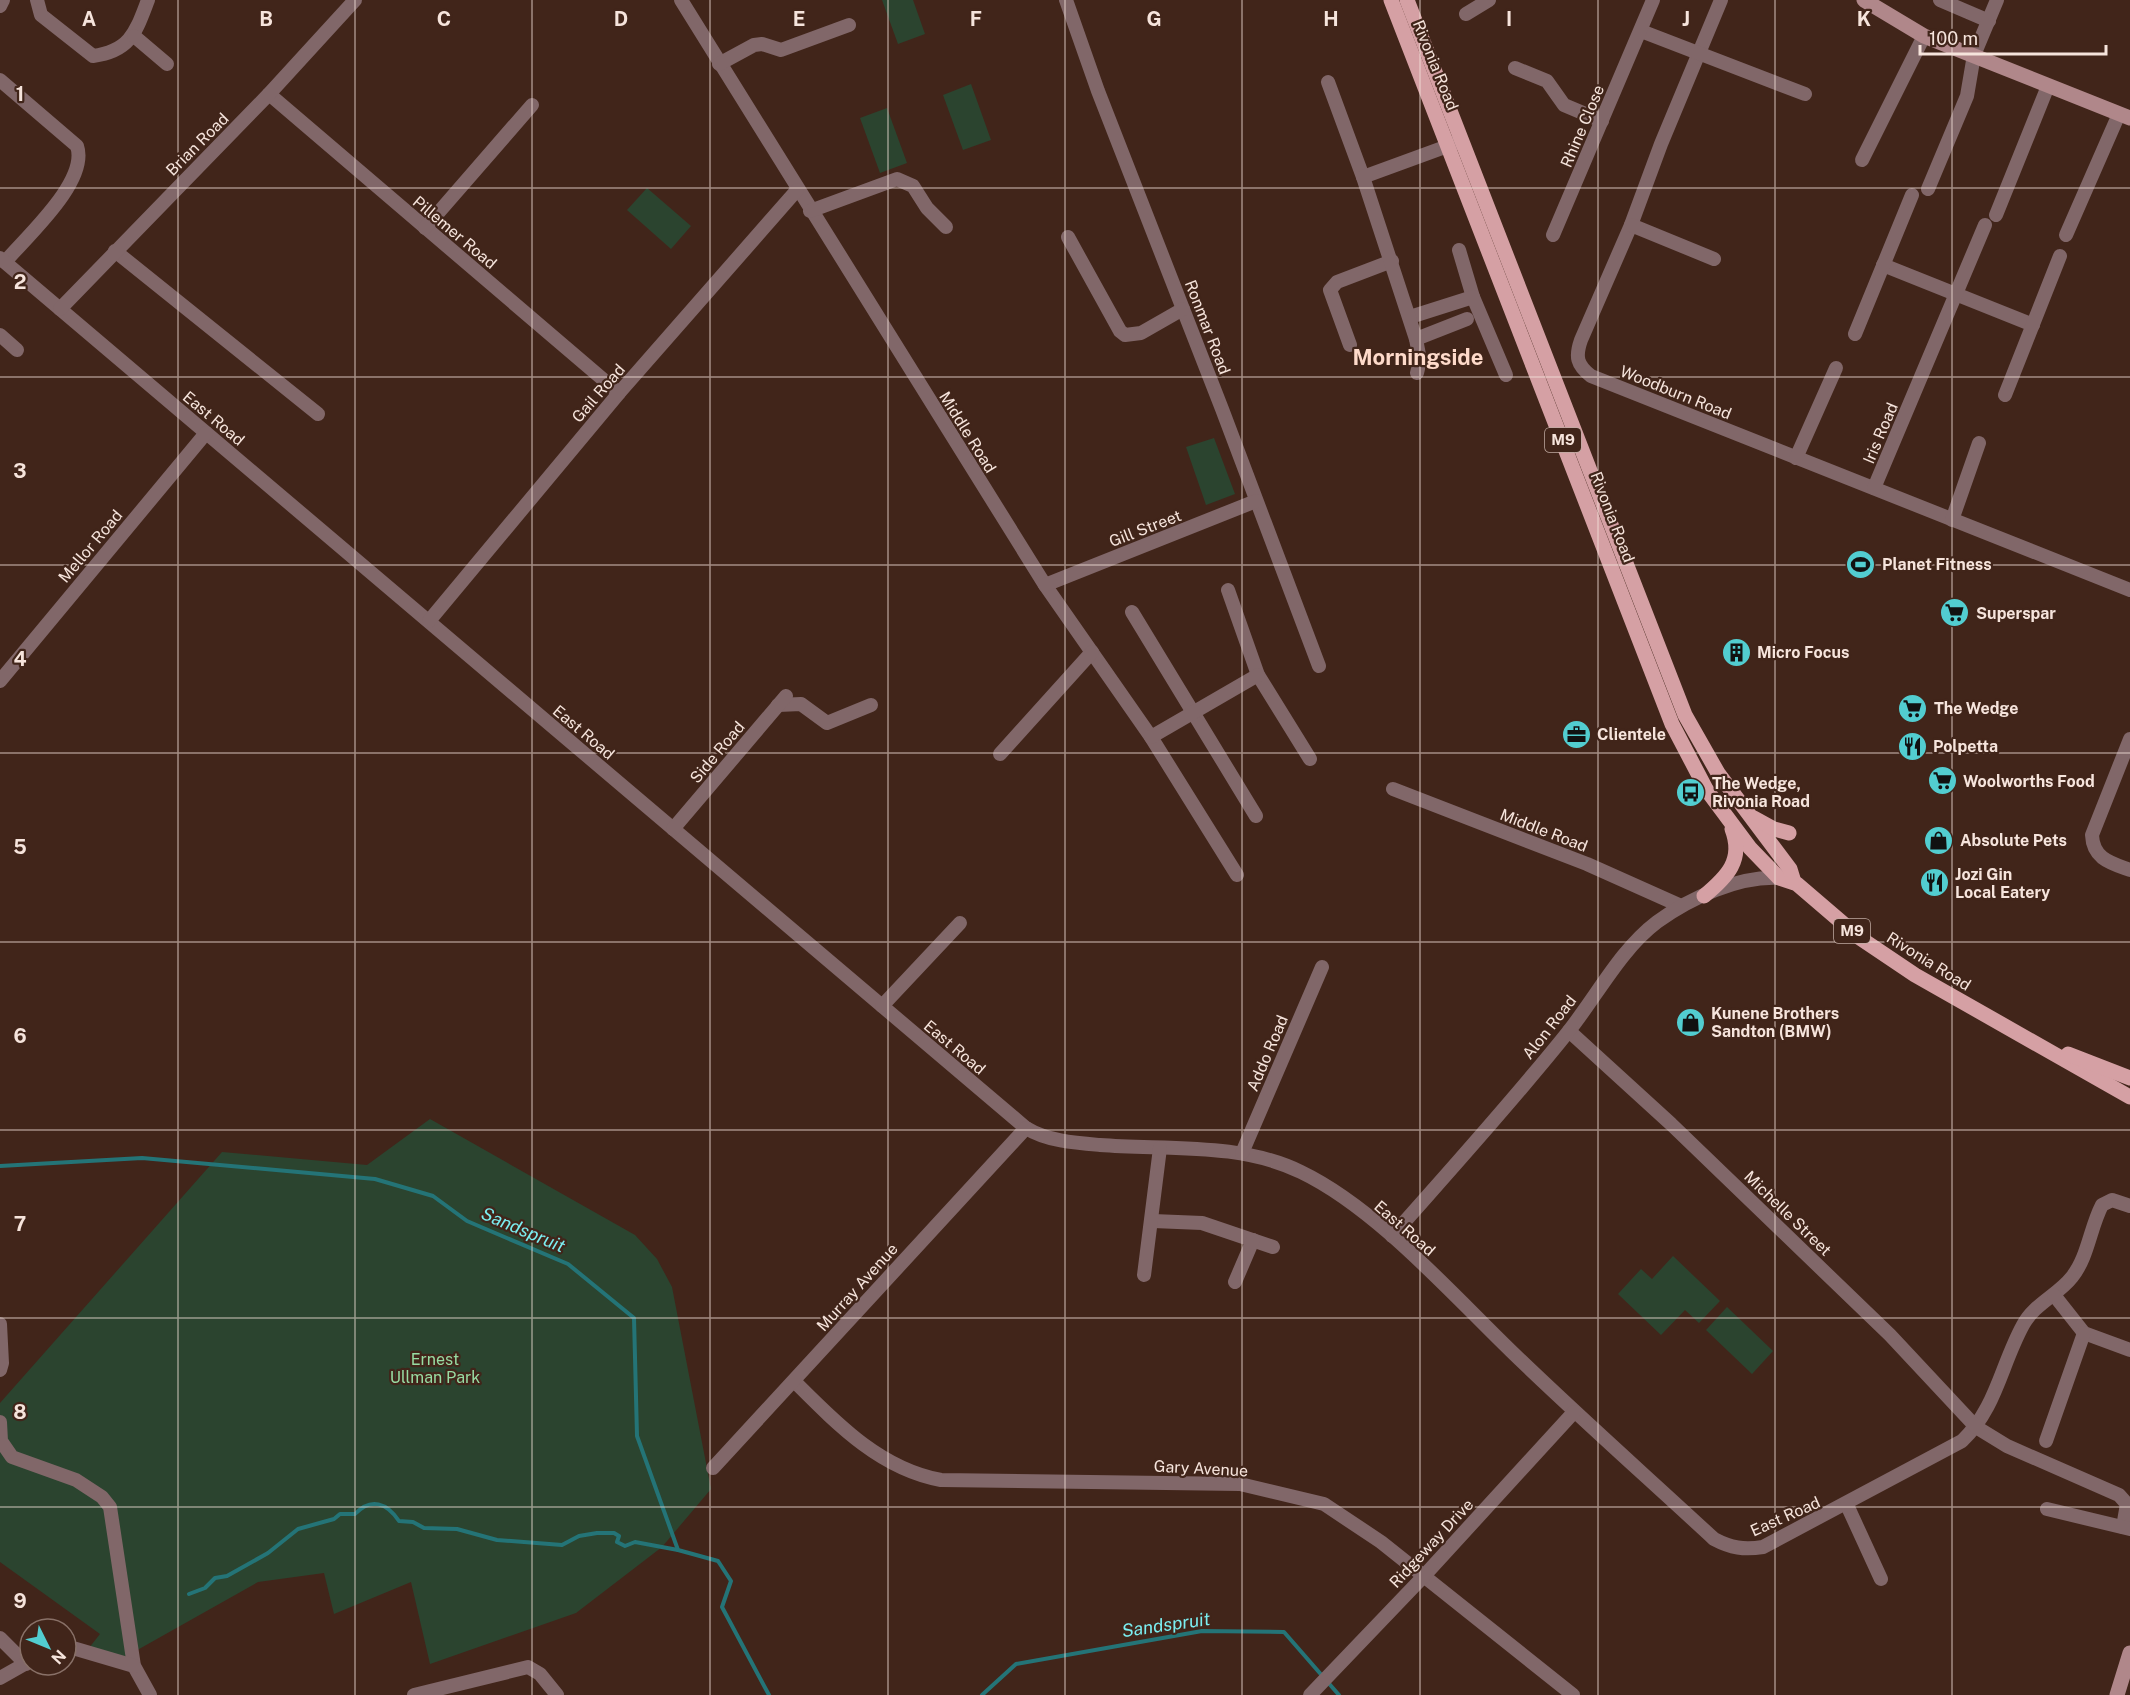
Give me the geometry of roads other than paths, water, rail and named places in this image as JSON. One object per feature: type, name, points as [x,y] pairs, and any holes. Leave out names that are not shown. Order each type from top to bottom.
[{"type":"main road","name":"Rivonia Road","points":[[1391,0],[1456,143],[1685,715],[1718,773],[1776,852],[1788,876],[1860,938],[1953,999],[2130,1097]]},
{"type":"main road","name":"Rivonia Road","points":[[1407,0],[1456,143],[1672,724],[1706,789],[1728,818],[1760,871],[1788,876]]},
{"type":"main road","points":[[1864,0],[1924,36],[2125,116]]},
{"type":"main road","points":[[1746,813],[1774,829],[1789,833]]},
{"type":"main road","points":[[1704,896],[1722,880],[1735,863],[1737,844],[1728,818]]},
{"type":"main road","name":"Rivonia Road","points":[[2024,1037],[2130,1078]]},
{"type":"main road","points":[[2117,1695],[2130,1653]]},
{"type":"street","points":[[0,6],[3,0]]},
{"type":"street","points":[[37,0],[41,15],[93,56],[113,50],[134,36],[148,0]]},
{"type":"street","name":"Brian Road","points":[[60,309],[269,94],[356,0]]},
{"type":"street","name":"Middle Road","points":[[681,0],[810,211],[1045,585],[1151,737],[1237,875]]},
{"type":"street","name":"Ronmar Road","points":[[1066,0],[1098,91],[1319,666]]},
{"type":"street","points":[[1466,14],[1489,0]]},
{"type":"street","name":"Rhine Close","points":[[1553,235],[1653,0]]},
{"type":"street","name":"Woodburn Road","points":[[1721,0],[1661,144],[1631,225],[1581,340],[1577,354],[1579,366],[1591,376],[2130,590]]},
{"type":"street","points":[[1940,0],[1989,21]]},
{"type":"street","points":[[1928,189],[1967,96],[1974,55],[1997,0]]},
{"type":"street","points":[[720,64],[754,45],[762,44],[781,50],[849,25]]},
{"type":"street","points":[[1641,31],[1805,94]]},
{"type":"street","points":[[134,36],[167,64]]},
{"type":"street","points":[[1863,160],[1924,36]]},
{"type":"street","points":[[1515,68],[1551,84],[1557,99],[1564,105],[1602,121]]},
{"type":"street","points":[[0,80],[77,146],[80,153],[80,164],[72,183],[2,260]]},
{"type":"street","points":[[1328,82],[1410,317],[1420,360],[1417,373]]},
{"type":"street","points":[[1996,215],[2048,86]]},
{"type":"street","name":"Pillemer Road","points":[[269,94],[619,393]]},
{"type":"street","points":[[425,228],[532,105]]},
{"type":"street","points":[[2066,235],[2125,116]]},
{"type":"street","points":[[1363,177],[1456,143]]},
{"type":"street","points":[[810,211],[897,179],[913,186],[927,208],[946,227]]},
{"type":"street","name":"Gail Road","points":[[429,621],[619,393],[797,190]]},
{"type":"street","points":[[1855,334],[1912,195]]},
{"type":"street","points":[[1631,225],[1714,259]]},
{"type":"street","name":"Iris Road","points":[[1874,488],[1985,225]]},
{"type":"street","points":[[1068,237],[1120,331],[1125,335],[1141,333],[1183,309]]},
{"type":"street","points":[[1459,250],[1473,297],[1506,375]]},
{"type":"street","points":[[115,251],[318,414]]},
{"type":"street","points":[[2005,396],[2060,256]]},
{"type":"street","name":"East Road","points":[[2,260],[1026,1128],[1041,1136],[1080,1144],[1242,1153],[1301,1172],[1327,1187],[1392,1236],[1574,1412],[1714,1539],[1726,1545],[1750,1549],[1763,1547],[1952,1448],[1976,1427],[1990,1406],[2027,1318],[2072,1278],[2102,1205],[2112,1200],[2130,1206]]},
{"type":"street","points":[[1350,345],[1330,290],[1337,282],[1392,261]]},
{"type":"street","points":[[1883,265],[2033,325]]},
{"type":"street","points":[[1410,317],[1473,297]]},
{"type":"street","points":[[1416,339],[1467,319]]},
{"type":"street","points":[[0,335],[17,350]]},
{"type":"street","points":[[1796,458],[1836,368]]},
{"type":"street","name":"Mellor Road","points":[[0,681],[206,433]]},
{"type":"street","points":[[1952,520],[1979,443]]},
{"type":"street","name":"Gill Street","points":[[1045,585],[1257,501]]},
{"type":"street","points":[[1228,590],[1258,675],[1310,759]]},
{"type":"street","points":[[1132,612],[1256,816]]},
{"type":"street","points":[[1000,754],[1092,652]]},
{"type":"street","points":[[1151,737],[1258,675]]},
{"type":"street","name":"Side Road","points":[[673,829],[782,701],[801,705],[827,723],[871,705]]},
{"type":"street","points":[[2130,739],[2092,835],[2095,850],[2100,857],[2130,870]]},
{"type":"street","name":"Middle Road","points":[[1394,789],[1587,864],[1681,906]]},
{"type":"street","name":"Alon Road","points":[[1392,1236],[1500,1114],[1569,1031],[1639,939],[1681,906],[1760,871],[1776,852]]},
{"type":"street","points":[[882,1006],[960,923]]},
{"type":"street","name":"Addo Road","points":[[1242,1153],[1322,967]]},
{"type":"street","name":"Michelle Street","points":[[1569,1031],[1671,1124],[1890,1335],[1976,1427],[2007,1446],[2118,1495],[2127,1504],[2126,1528]]},
{"type":"street","name":"Murray Avenue","points":[[712,1468],[1026,1128]]},
{"type":"street","points":[[1144,1275],[1153,1221],[1160,1148]]},
{"type":"street","points":[[1153,1221],[1202,1223],[1273,1247]]},
{"type":"street","points":[[1235,1282],[1253,1240]]},
{"type":"street","points":[[2054,1295],[2084,1333],[2130,1350]]},
{"type":"street","points":[[0,1324],[2,1363],[0,1370]]},
{"type":"street","points":[[2046,1441],[2084,1333]]},
{"type":"street","name":"Gary Avenue","points":[[794,1381],[862,1443],[911,1473],[941,1479],[1240,1484],[1324,1504],[1381,1542],[1573,1695]]},
{"type":"street","name":"Ridgeway Drive","points":[[1310,1695],[1424,1577],[1574,1412]]},
{"type":"street","points":[[0,1422],[1,1441],[12,1457],[76,1480],[102,1497],[110,1507],[134,1666],[150,1695]]},
{"type":"street","points":[[1847,1504],[1881,1579]]},
{"type":"street","points":[[2048,1509],[2126,1528]]},
{"type":"street","points":[[0,1638],[18,1653]]},
{"type":"street","points":[[78,1650],[134,1666]]},
{"type":"street","points":[[414,1695],[528,1667],[540,1674],[557,1695]]},
{"type":"street","points":[[0,1678],[18,1668]]},
{"type":"waterway","name":"Sandspruit","points":[[0,1166],[142,1158],[375,1179],[433,1196],[467,1221],[568,1264],[634,1318],[637,1436],[678,1550],[718,1561],[731,1581],[722,1607],[769,1695]]},
{"type":"waterway","points":[[189,1594],[205,1588],[215,1578],[227,1576],[268,1553],[298,1529],[334,1519],[340,1514],[355,1514],[367,1505],[373,1504],[384,1506],[399,1521],[413,1522],[424,1528],[457,1529],[497,1540],[562,1545],[579,1536],[614,1533],[619,1536],[617,1542],[625,1546],[635,1542],[678,1550]]},
{"type":"waterway","name":"Sandspruit","points":[[982,1695],[1016,1664],[1202,1631],[1284,1632],[1339,1695]]},
{"type":"place","name":"Planet Fitness","points":[[1861,564]]},
{"type":"place","name":"Superspar","points":[[1955,613]]},
{"type":"place","name":"Micro Focus","points":[[1736,652]]},
{"type":"place","name":"The Wedge","points":[[1913,708]]},
{"type":"place","name":"Clientele","points":[[1576,734]]},
{"type":"place","name":"Polpetta","points":[[1912,746]]},
{"type":"place","name":"Woolworths Food","points":[[1942,781]]},
{"type":"place","name":"The Wedge, Rivonia Road","points":[[1691,792]]},
{"type":"place","name":"Absolute Pets","points":[[1939,840]]},
{"type":"place","name":"Jozi Gin Local Eatery","points":[[1934,883]]},
{"type":"place","name":"Kunene Brothers Sandton (BMW)","points":[[1690,1022]]},
{"type":"district","name":"Morningside","points":[[1418,357]]},
{"type":"park label","name":"Ernest Ullman Park","points":[[435,1368]]}]
